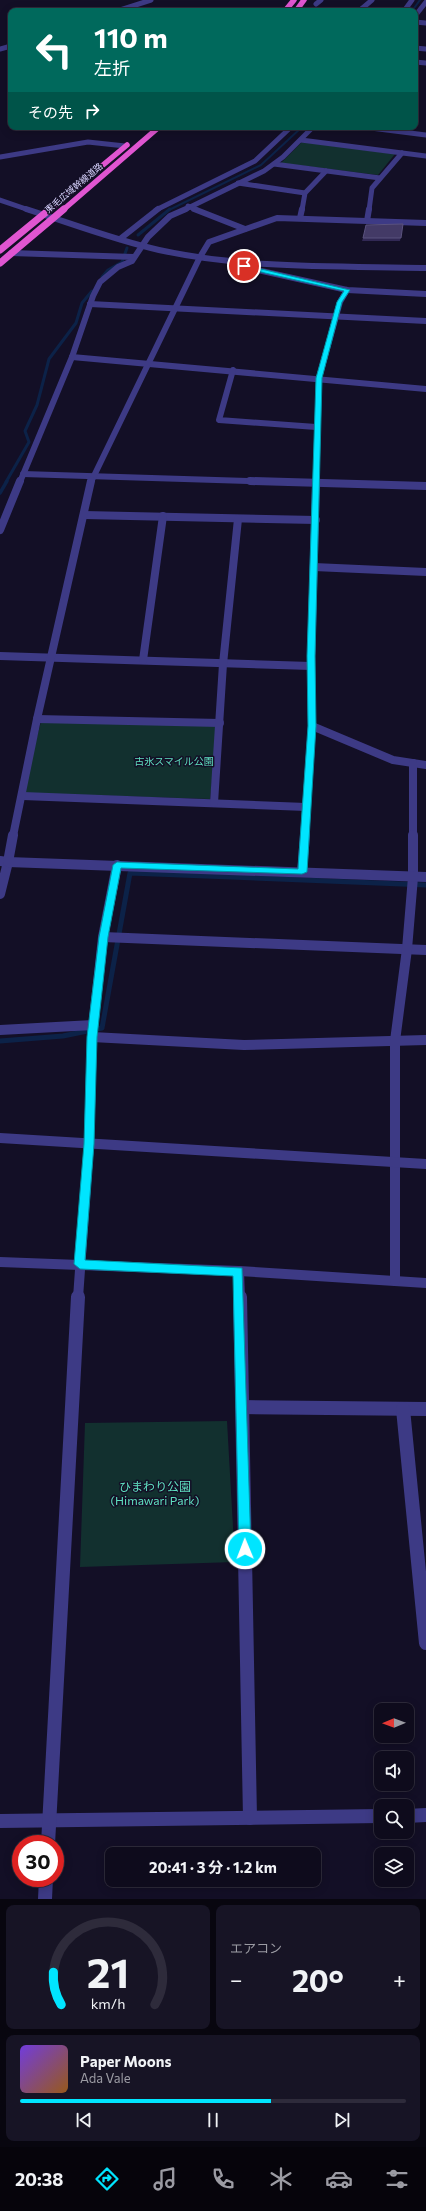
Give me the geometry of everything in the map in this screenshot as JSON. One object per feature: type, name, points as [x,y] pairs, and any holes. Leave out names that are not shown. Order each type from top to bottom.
[{"type":"highway","points":[[287,8],[294,0]]},
{"type":"highway","name":"東毛広域幹線道路","points":[[0,250],[145,130]]},
{"type":"highway","name":"東毛広域幹線道路","points":[[0,263],[155,130]]},
{"type":"street","points":[[126,8],[151,0]]},
{"type":"street","points":[[316,4],[321,0]]},
{"type":"street","points":[[363,8],[372,0]]},
{"type":"street","points":[[418,12],[426,2]]},
{"type":"street","points":[[120,239],[157,209],[255,161],[288,130]]},
{"type":"street","points":[[0,530],[72,357],[90,304],[100,282],[134,257],[141,245],[170,216],[274,164],[310,130]]},
{"type":"street","points":[[387,130],[426,135]]},
{"type":"street","points":[[300,140],[426,156]]},
{"type":"street","points":[[2,156],[88,142],[126,146]]},
{"type":"street","points":[[367,221],[372,188],[402,153]]},
{"type":"street","points":[[274,164],[380,178]]},
{"type":"street","points":[[300,218],[305,193],[326,171]]},
{"type":"street","points":[[221,178],[238,183],[305,193]]},
{"type":"street","points":[[0,200],[141,245],[200,257],[246,261],[426,268]]},
{"type":"street","points":[[188,206],[245,229]]},
{"type":"street","points":[[0,894],[4,862],[23,796],[37,719],[92,476],[206,244],[277,218],[426,223]]},
{"type":"street","points":[[11,253],[134,257]]},
{"type":"street","points":[[246,261],[244,266],[347,290],[426,294]]},
{"type":"street","points":[[302,872],[312,726],[311,666],[316,520],[316,427],[319,378],[340,302],[347,290]]},
{"type":"street","points":[[90,304],[426,321]]},
{"type":"street","points":[[72,357],[233,370],[426,389]]},
{"type":"street","points":[[233,370],[219,420],[316,427]]},
{"type":"street","points":[[23,474],[426,486]]},
{"type":"street","points":[[84,515],[316,520]]},
{"type":"street","points":[[143,660],[163,516]]},
{"type":"street","points":[[214,803],[223,664],[238,519]]},
{"type":"street","points":[[314,567],[426,572]]},
{"type":"street","points":[[0,656],[311,666]]},
{"type":"street","points":[[37,719],[220,723]]},
{"type":"street","points":[[312,726],[393,760],[426,765]]},
{"type":"street","points":[[395,1281],[395,1041],[407,949],[413,877],[413,763]]},
{"type":"street","points":[[23,796],[306,807]]},
{"type":"street","points":[[4,862],[426,877]]},
{"type":"street","points":[[48,1835],[80,1264],[89,1144],[92,1037],[103,937],[117,865]]},
{"type":"street","points":[[103,937],[426,950]]},
{"type":"street","points":[[0,1030],[93,1025]]},
{"type":"street","points":[[92,1037],[244,1045],[426,1040]]},
{"type":"street","points":[[0,1138],[426,1164]]},
{"type":"street","points":[[0,1262],[239,1271],[426,1283]]},
{"type":"street","points":[[239,1271],[250,1818]]},
{"type":"street","points":[[242,1407],[426,1409]]},
{"type":"street","points":[[403,1409],[426,1643]]},
{"type":"street","points":[[414,1816],[426,1815]]},
{"type":"street","points":[[0,1821],[374,1816]]},
{"type":"street","points":[[46,1887],[46,1899]]},
{"type":"green space","points":[[302,142],[395,154],[378,175],[281,163]]},
{"type":"green space","name":"古氷スマイル公園","points":[[41,722],[218,725],[210,799],[22,793]]},
{"type":"green space","name":"ひまわり公園 (Himawari Park)","points":[[227,1421],[235,1562],[80,1567],[85,1423]]},
{"type":"building","points":[[403,224],[401,238],[363,238],[366,225]]},
{"type":"waterway","points":[[414,8],[420,0]]},
{"type":"waterway","points":[[169,210],[261,165],[299,130]]},
{"type":"waterway","points":[[138,235],[170,209]]},
{"type":"waterway","points":[[102,277],[108,270],[122,262],[127,248]]},
{"type":"waterway","points":[[6,482],[29,442],[25,431],[37,405],[49,359],[76,323],[82,303],[92,291]]},
{"type":"waterway","points":[[0,493],[7,481]]},
{"type":"waterway","points":[[0,1041],[63,1036],[102,1028],[130,873],[426,885]]},
{"type":"route","points":[[244,266],[347,290],[340,302],[319,378],[316,427],[316,520],[311,656],[312,726],[302,872],[117,865],[103,937],[92,1037],[88,1167],[80,1264],[239,1271],[245,1549]]}]
